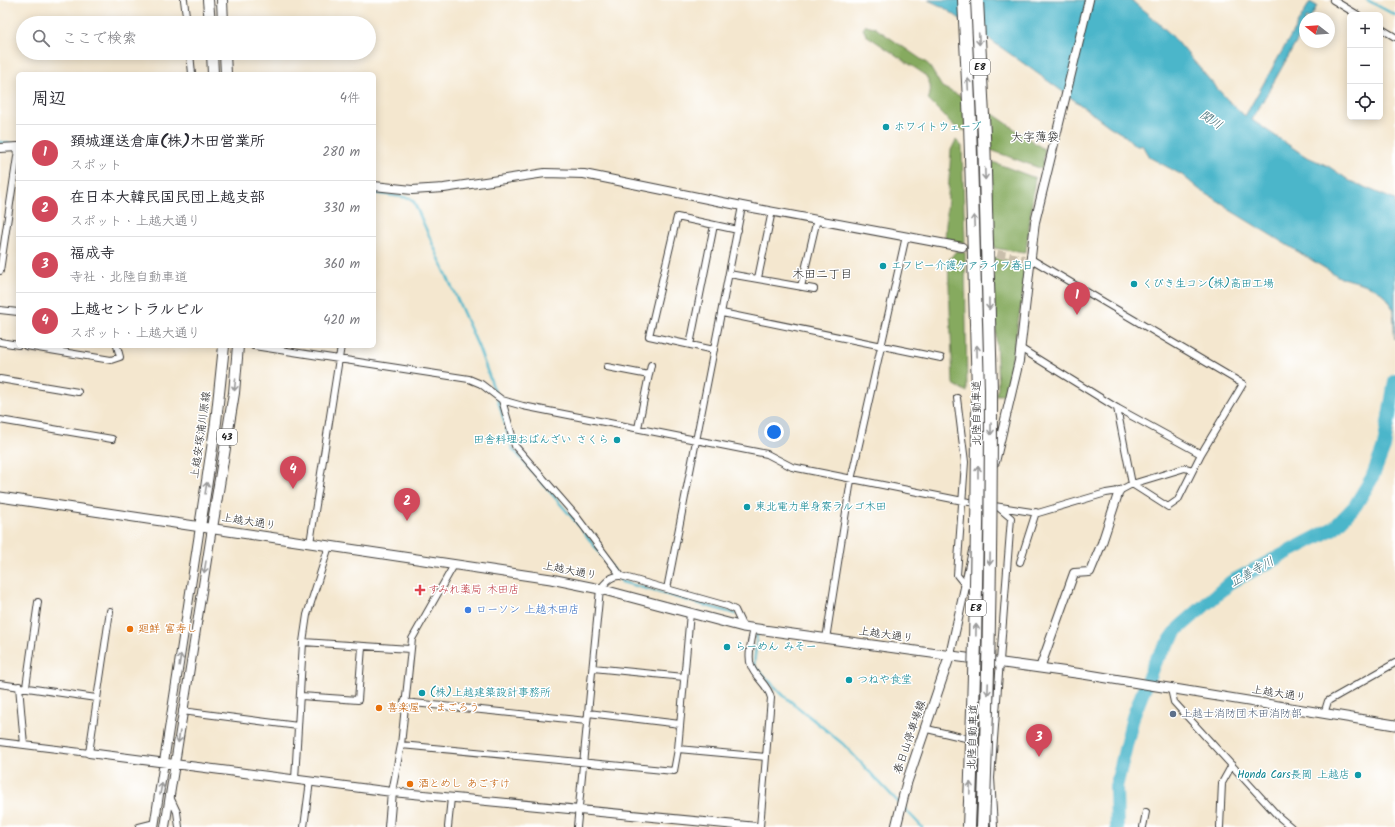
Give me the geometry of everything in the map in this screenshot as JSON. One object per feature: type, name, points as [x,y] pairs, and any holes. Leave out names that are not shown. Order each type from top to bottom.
[{"type":"highway","name":"北陸自動車道","points":[[964,0],[970,123],[978,390],[978,520],[975,678],[969,827]]},
{"type":"highway","name":"北陸自動車道","points":[[977,0],[984,135],[991,390],[991,520],[983,827]]},
{"type":"main road","points":[[208,0],[209,16]]},
{"type":"main road","points":[[222,0],[223,16]]},
{"type":"main road","points":[[213,60],[214,72]]},
{"type":"main road","points":[[225,60],[226,72]]},
{"type":"main road","name":"上越安塚浦川原線","points":[[200,527],[216,422],[224,348]]},
{"type":"main road","name":"43","points":[[212,528],[234,393],[238,348]]},
{"type":"main road","name":"上越大通り","points":[[0,497],[551,580],[600,589],[743,627],[1040,668],[1395,725]]},
{"type":"main road","name":"春日山停車場線","points":[[896,827],[908,782],[927,729],[950,655]]},
{"type":"street","points":[[184,0],[186,16]]},
{"type":"street","points":[[950,655],[984,504],[1012,393],[1020,348],[1027,259],[1089,0]]},
{"type":"street","points":[[1333,0],[1353,12]]},
{"type":"street","points":[[1383,30],[1395,37]]},
{"type":"street","points":[[191,60],[192,72]]},
{"type":"street","points":[[0,148],[16,149]]},
{"type":"street","points":[[0,267],[16,162]]},
{"type":"street","points":[[376,186],[412,190],[444,188],[538,174],[584,174],[772,212],[962,247]]},
{"type":"street","points":[[667,589],[742,206]]},
{"type":"street","points":[[758,278],[772,212]]},
{"type":"street","points":[[714,350],[649,336],[677,217],[738,230]]},
{"type":"street","points":[[801,287],[816,219]]},
{"type":"street","points":[[690,345],[714,225]]},
{"type":"street","points":[[826,639],[851,480],[906,236]]},
{"type":"street","points":[[1027,259],[1243,384],[1193,470],[1178,500],[1168,507],[1132,484],[1117,408]]},
{"type":"street","points":[[729,274],[814,289]]},
{"type":"street","points":[[0,310],[16,312]]},
{"type":"street","points":[[722,313],[941,358]]},
{"type":"street","points":[[0,342],[16,345]]},
{"type":"street","points":[[38,348],[110,360],[120,357],[118,348]]},
{"type":"street","points":[[266,348],[469,379],[482,384],[502,400],[523,406],[697,439],[767,454],[792,467],[851,480],[962,501],[1036,512],[1106,493],[1119,491],[1132,484],[1184,468],[1193,470]]},
{"type":"street","points":[[310,543],[341,348]]},
{"type":"street","points":[[1020,348],[1117,408],[1202,454]]},
{"type":"street","points":[[638,428],[651,365]]},
{"type":"street","points":[[607,367],[649,375]]},
{"type":"street","points":[[0,379],[78,392]]},
{"type":"street","points":[[957,398],[965,462],[957,575],[965,585]]},
{"type":"street","points":[[502,400],[515,446],[576,516],[621,576]]},
{"type":"street","points":[[0,420],[112,439]]},
{"type":"street","points":[[1040,668],[1074,573],[1090,572],[1102,543],[1119,491]]},
{"type":"street","points":[[994,827],[991,778],[1011,518],[997,506]]},
{"type":"street","points":[[1020,562],[1036,512]]},
{"type":"street","points":[[139,827],[155,825],[200,527]]},
{"type":"street","points":[[165,827],[182,711],[212,528]]},
{"type":"street","points":[[295,779],[302,642],[307,615],[329,546]]},
{"type":"street","points":[[389,827],[392,792],[401,745],[410,649],[417,628],[454,565]]},
{"type":"street","points":[[577,827],[600,589],[608,579],[615,576],[621,576],[727,606],[735,610],[743,627]]},
{"type":"street","points":[[26,687],[38,602]]},
{"type":"street","points":[[89,753],[110,611]]},
{"type":"street","points":[[401,745],[674,771],[678,749],[690,613]]},
{"type":"street","points":[[0,742],[392,792],[758,827],[771,698],[769,690],[751,666],[750,650],[754,628]]},
{"type":"street","points":[[302,642],[410,649]]},
{"type":"street","points":[[300,696],[358,700],[362,647]]},
{"type":"street","points":[[1324,714],[1328,701],[1395,663]]},
{"type":"street","points":[[592,668],[684,677]]},
{"type":"street","points":[[0,684],[96,698]]},
{"type":"street","points":[[19,686],[24,746]]},
{"type":"street","points":[[1171,689],[1174,702],[1278,816],[1292,827]]},
{"type":"street","points":[[404,702],[587,721]]},
{"type":"street","points":[[182,711],[298,726]]},
{"type":"street","points":[[588,713],[680,724]]},
{"type":"street","points":[[927,729],[994,744]]},
{"type":"street","points":[[678,749],[766,757]]},
{"type":"street","points":[[1220,827],[1222,782],[1232,765]]},
{"type":"street","points":[[304,827],[310,781]]},
{"type":"street","points":[[170,798],[177,812],[179,827]]},
{"type":"street","points":[[448,827],[451,798]]},
{"type":"street","points":[[1146,812],[1143,826],[1150,827]]},
{"type":"green space","points":[[866,25],[874,27],[928,64],[942,87],[966,99],[965,131],[955,127],[928,100],[930,86],[924,74],[866,35],[863,29]]},
{"type":"green space","points":[[986,109],[1045,150],[1042,169],[988,149]]},
{"type":"green space","points":[[956,140],[962,146],[965,243],[945,239],[951,150]]},
{"type":"green space","points":[[993,162],[1035,178],[1026,251],[1024,253],[994,248],[991,202]]},
{"type":"green space","points":[[956,251],[965,252],[967,392],[953,384],[948,261]]},
{"type":"green space","points":[[993,257],[1019,263],[1025,268],[1024,286],[1007,390],[1004,395],[995,395],[998,388]]},
{"type":"water","name":"関川","points":[[928,0],[1131,0],[1170,34],[1217,88],[1245,116],[1299,21],[1299,38],[1252,120],[1305,156],[1328,166],[1350,181],[1395,200],[1395,339],[1392,308],[1385,296],[1371,287],[1341,278],[1228,209],[1225,205],[1200,190],[1182,175],[1149,157],[1142,145],[1134,145],[1124,135],[1109,126],[943,7]]},
{"type":"water","points":[[1310,2],[1317,6],[1314,12],[1304,12]]},
{"type":"waterway","points":[[1367,0],[1395,15]]},
{"type":"waterway","points":[[0,142],[12,144]]},
{"type":"waterway","points":[[376,193],[410,198],[414,202],[478,346],[495,392]]},
{"type":"waterway","name":"正善寺川","points":[[1117,827],[1116,787],[1133,717],[1155,661],[1179,628],[1231,582],[1334,528],[1355,506],[1372,478],[1384,447],[1395,381]]},
{"type":"waterway","points":[[497,397],[512,448],[576,522],[622,582],[736,614]]},
{"type":"waterway","points":[[756,632],[754,666],[784,696],[843,744],[900,804]]},
{"type":"waterway","points":[[903,807],[922,827]]},
{"type":"tunnel","points":[[962,247],[1024,259]]},
{"type":"place","name":"ホワイトウェーブ","points":[[886,127]]},
{"type":"place","name":"エフビー介護ケアライフ春日","points":[[883,266]]},
{"type":"place","name":"くびき生コン(株)高田工場","points":[[1134,284]]},
{"type":"place","name":"頚城運送倉庫(株)木田営業所","points":[[1077,315]]},
{"type":"place","name":"田舎料理おばんざい さくら","points":[[617,440]]},
{"type":"place","name":"上越セントラルビル","points":[[293,489]]},
{"type":"place","name":"東北電力単身寮ラルゴ木田","points":[[747,507]]},
{"type":"place","name":"在日本大韓民国民団上越支部","points":[[407,521]]},
{"type":"place","name":"すみれ薬局 木田店","points":[[420,590]]},
{"type":"place","name":"ローソン 上越木田店","points":[[468,610]]},
{"type":"place","name":"廻鮮 富寿し","points":[[130,629]]},
{"type":"place","name":"らーめん みそー","points":[[727,647]]},
{"type":"place","name":"つねや食堂","points":[[849,680]]},
{"type":"place","name":"(株)上越建築設計事務所","points":[[422,693]]},
{"type":"place","name":"喜楽屋 くまごろう","points":[[379,708]]},
{"type":"place","name":"上越士消防団木田消防部","points":[[1173,714]]},
{"type":"place","name":"福成寺","points":[[1039,757]]},
{"type":"place","name":"Honda Cars長岡 上越店","points":[[1358,775]]},
{"type":"place","name":"酒とめし あごすけ","points":[[410,784]]},
{"type":"district","name":"大字薄袋","points":[[1035,137]]},
{"type":"district","name":"木田二丁目","points":[[822,274]]}]
